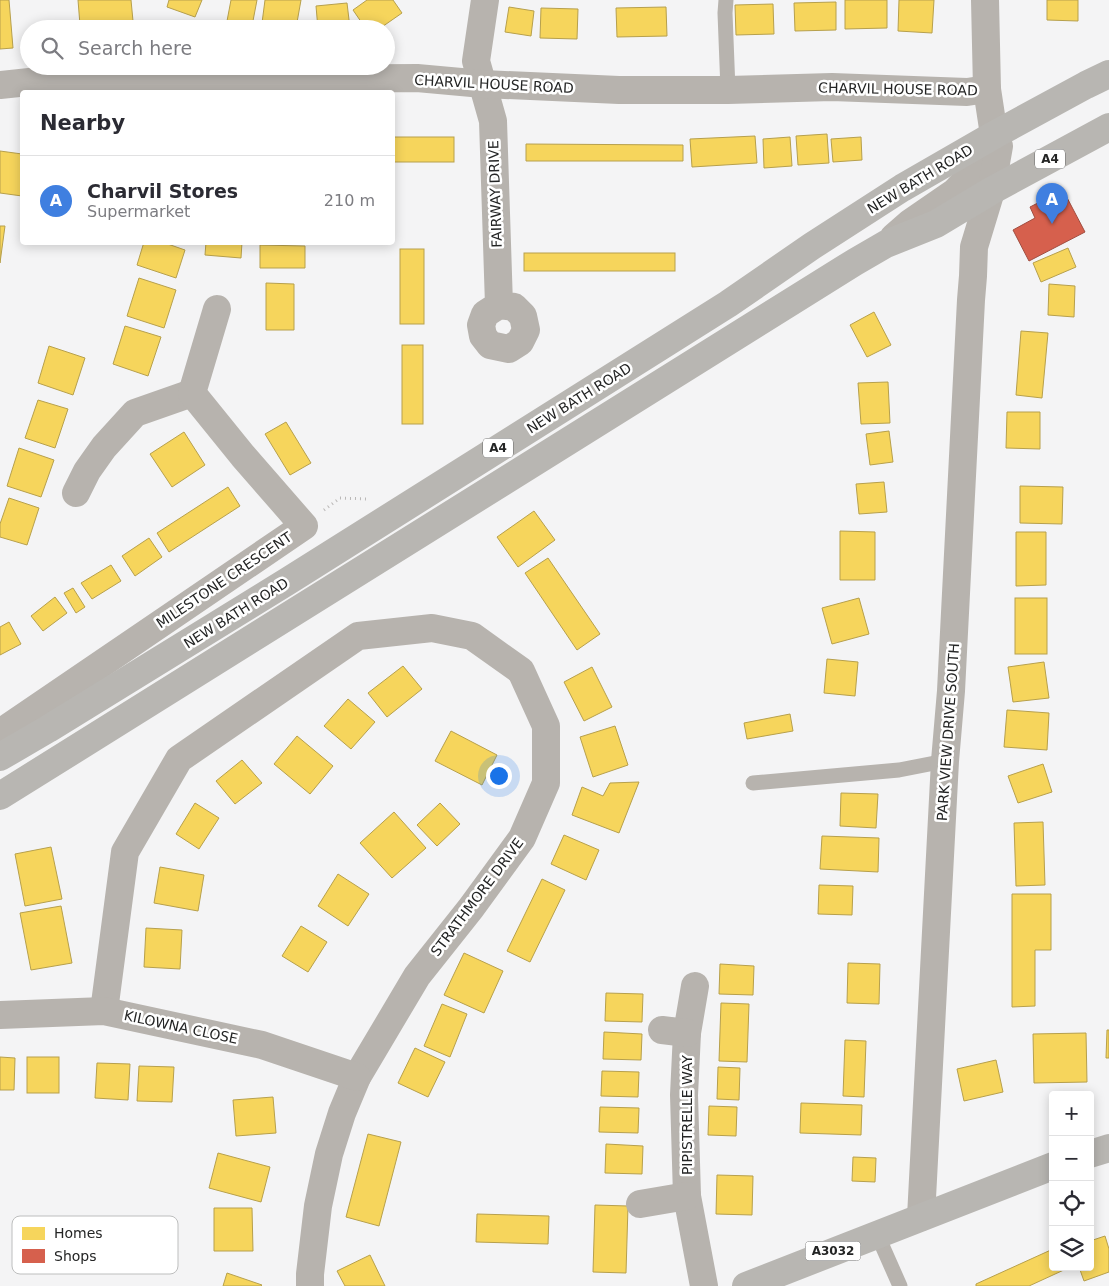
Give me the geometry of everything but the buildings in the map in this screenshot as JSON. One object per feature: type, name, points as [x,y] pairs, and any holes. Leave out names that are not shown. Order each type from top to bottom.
[{"type":"main road","name":"NEW BATH ROAD","points":[[0,757],[288,580],[728,304],[812,246],[902,188],[994,135],[1109,74]]},
{"type":"main road","name":"A4","points":[[0,796],[886,244],[936,224],[991,191],[1109,127]]},
{"type":"main road","points":[[1094,1153],[1109,1148]]},
{"type":"main road","name":"A3032","points":[[746,1286],[1049,1168]]},
{"type":"street","name":"FAIRWAY DRIVE","points":[[485,0],[476,61],[493,121],[499,305]]},
{"type":"street","name":"PARK VIEW DRIVE SOUTH","points":[[921,1217],[974,246],[991,191],[999,146],[994,135],[987,89],[985,0]]},
{"type":"street","name":"CHARVIL HOUSE ROAD","points":[[0,86],[85,76],[249,79],[417,78],[483,84],[619,90],[832,88],[967,92],[987,89]]},
{"type":"street","points":[[886,244],[910,223],[955,192],[969,178],[994,135]]},
{"type":"street","points":[[936,224],[958,232],[974,246]]},
{"type":"street","points":[[76,493],[87,470],[104,447],[135,414],[192,393],[217,309]]},
{"type":"street","name":"MILESTONE CRESCENT","points":[[0,733],[304,526],[243,456],[192,393]]},
{"type":"street","name":"STRATHMORE DRIVE","points":[[104,1011],[126,852],[178,759],[358,636],[432,628],[472,636],[521,671],[546,726],[546,783],[522,838],[471,908],[416,976],[357,1077],[329,1154],[318,1206],[310,1286]]},
{"type":"street","name":"PIPISTRELLE WAY","points":[[694,986],[674,1032],[684,1096],[687,1196],[704,1286]]},
{"type":"street","name":"KILOWNA CLOSE","points":[[0,1015],[104,1011],[262,1045],[357,1077]]},
{"type":"street","points":[[640,1204],[687,1196]]},
{"type":"lane","points":[[726,0],[728,90]]},
{"type":"lane","points":[[753,783],[899,770],[946,761]]},
{"type":"lane","points":[[877,1234],[900,1286]]},
{"type":"place","name":"Charvil Stores","points":[[1052,224]]}]
